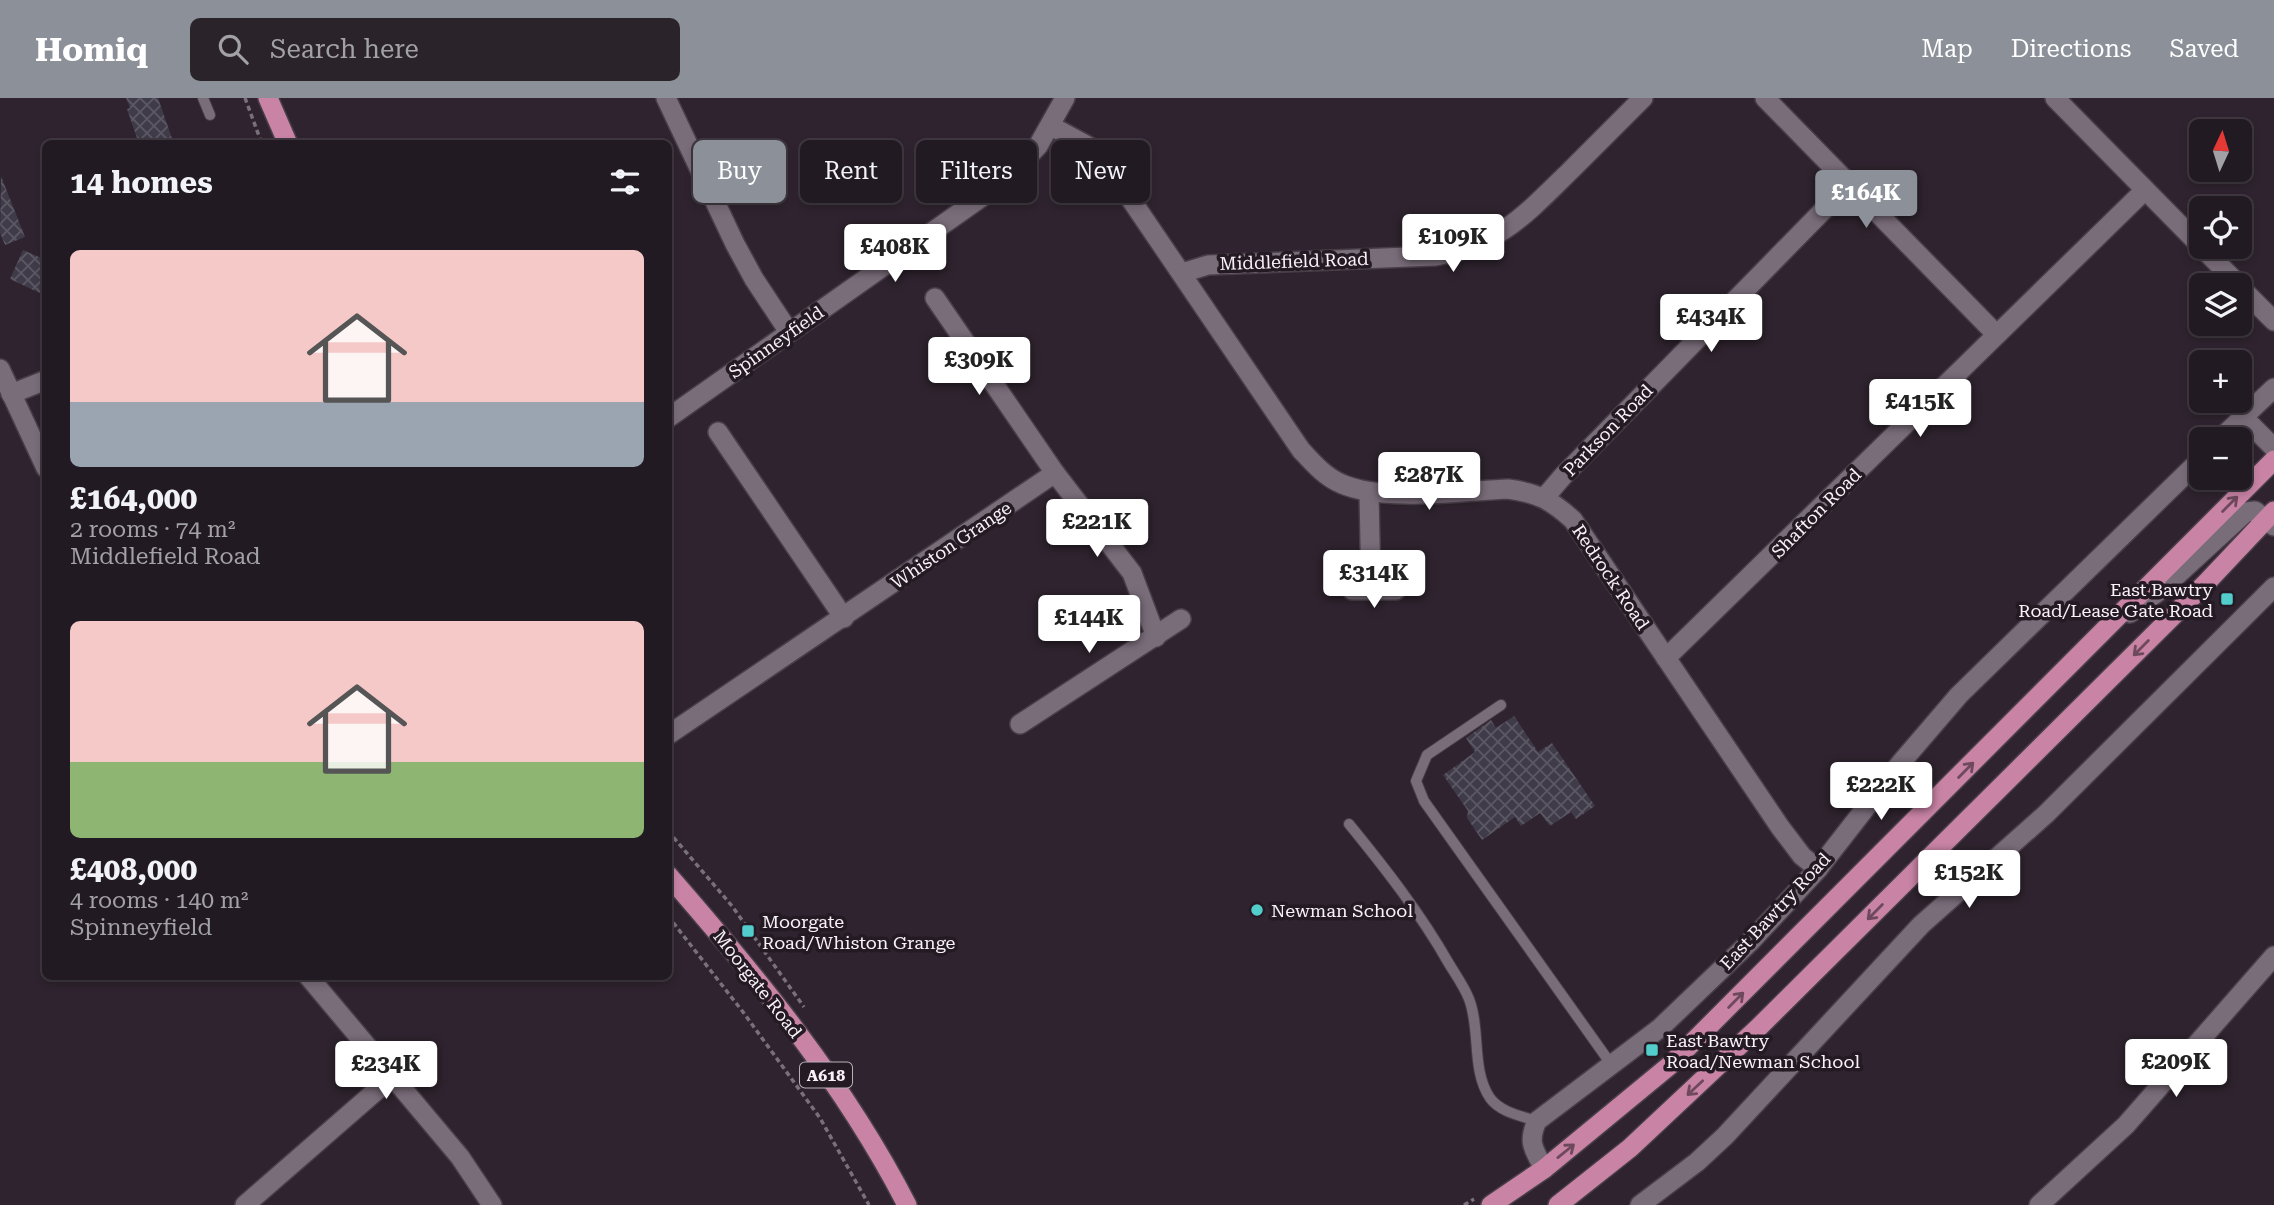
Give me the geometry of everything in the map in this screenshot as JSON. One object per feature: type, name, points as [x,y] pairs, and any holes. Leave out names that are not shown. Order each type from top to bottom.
[{"type":"main road","points":[[268,98],[286,140]]},
{"type":"main road","name":"East Bawtry Road","points":[[1491,1205],[1544,1169],[1669,1066],[2274,460]]},
{"type":"main road","name":"East Bawtry Road","points":[[1558,1205],[1630,1148],[1758,1028],[2272,519]]},
{"type":"main road","name":"Moorgate Road","points":[[672,880],[766,991],[838,1091],[891,1175],[906,1205]]},
{"type":"street","points":[[666,98],[735,244],[754,279],[789,332]]},
{"type":"street","name":"Spinneyfield","points":[[672,415],[984,198],[1024,163],[1051,126],[1065,98]]},
{"type":"street","name":"Middlefield Road","points":[[1182,273],[1208,265],[1435,256],[1461,252],[1495,237],[1520,221],[1643,98]]},
{"type":"street","points":[[1765,98],[1996,334]]},
{"type":"street","points":[[2055,98],[2226,273]]},
{"type":"street","name":"Redrock Road","points":[[1051,126],[1088,145],[1102,158],[1301,450],[1318,469],[1341,484],[1369,493],[1508,489],[1545,497],[1573,520],[1780,827],[1802,856],[1818,869]]},
{"type":"street","name":"Parkson Road","points":[[1545,497],[1849,184]]},
{"type":"street","name":"Shafton Road","points":[[1666,658],[2145,190]]},
{"type":"street","points":[[935,298],[1055,473],[1132,573],[1156,637]]},
{"type":"street","points":[[2252,299],[2274,321]]},
{"type":"street","points":[[0,369],[42,460]]},
{"type":"street","points":[[11,394],[42,382]]},
{"type":"street","points":[[2233,427],[2274,388]]},
{"type":"street","points":[[2243,417],[2274,448]]},
{"type":"street","points":[[718,432],[844,618]]},
{"type":"street","name":"East Bawtry Road","points":[[1537,1121],[1660,1028],[1751,941],[1818,869],[1899,765],[1959,695],[2189,471]]},
{"type":"street","name":"Whiston Grange","points":[[672,732],[1055,473]]},
{"type":"street","points":[[1369,493],[1361,590],[1396,590]]},
{"type":"street","name":"East Bawtry Road","points":[[2100,636],[2163,588],[2246,512],[2255,511],[2272,519]]},
{"type":"street","points":[[1640,1205],[1725,1136],[1921,925],[2046,814],[2274,587]]},
{"type":"street","points":[[1020,724],[1181,619]]},
{"type":"street","points":[[2039,1205],[2126,1125],[2274,956]]},
{"type":"street","points":[[311,980],[460,1157],[492,1205]]},
{"type":"street","points":[[245,1205],[392,1077]]},
{"type":"street","points":[[1537,1121],[1530,1135],[1532,1148],[1544,1169]]},
{"type":"lane","points":[[204,98],[210,115]]},
{"type":"lane","points":[[1501,705],[1427,755],[1416,781],[1431,811],[1611,1064]]},
{"type":"lane","points":[[1349,824],[1395,880],[1434,937],[1469,999],[1481,1071],[1491,1100],[1506,1111],[1537,1121]]},
{"type":"path","points":[[245,98],[261,140]]},
{"type":"path","points":[[672,921],[820,1118],[869,1205]]},
{"type":"building","points":[[126,98],[158,98],[173,140],[138,140],[127,109],[130,108]]},
{"type":"building","points":[[1,176],[25,237],[5,245],[0,233]]},
{"type":"building","points":[[23,250],[42,258],[42,294],[10,279]]},
{"type":"building","points":[[1514,716],[1538,752],[1552,743],[1595,806],[1576,819],[1571,812],[1550,826],[1540,813],[1521,826],[1515,817],[1482,840],[1467,818],[1468,811],[1443,775],[1475,752],[1466,738],[1491,720],[1496,728]]},
{"type":"place","name":"East Bawtry Road/Lease Gate Road","points":[[2227,599]]},
{"type":"place","name":"Newman School","points":[[1257,910]]},
{"type":"place","name":"Moorgate Road/Whiston Grange","points":[[748,931]]},
{"type":"place","name":"East Bawtry Road/Newman School","points":[[1652,1050]]}]
